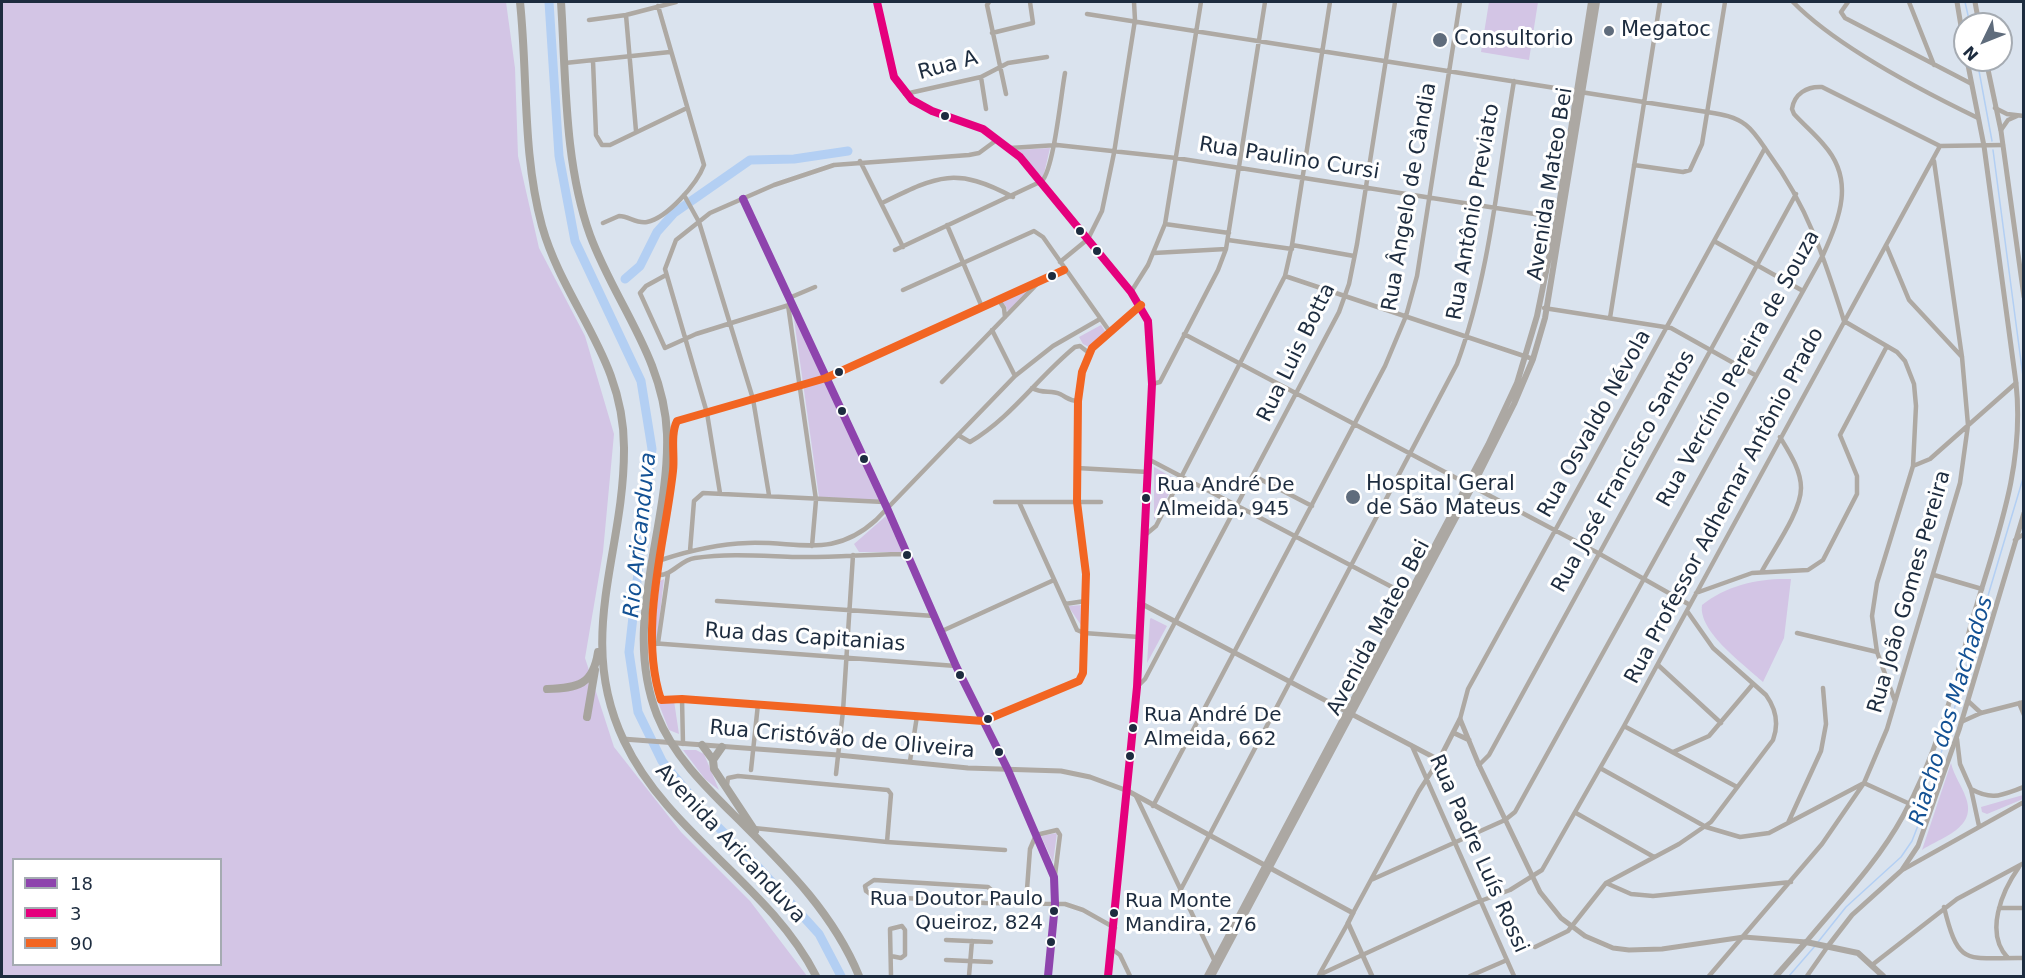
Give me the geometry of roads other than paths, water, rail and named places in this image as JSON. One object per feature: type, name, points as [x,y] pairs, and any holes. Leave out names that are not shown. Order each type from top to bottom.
[{"type":"highway","name":"Avenida Aricanduva","points":[[520,2],[527,132],[534,194],[543,228],[557,263],[596,338],[615,381],[624,426],[623,477],[600,635],[606,688],[640,772],[659,797],[768,908],[799,946],[816,976]]},
{"type":"highway","name":"Avenida Aricanduva","points":[[561,2],[574,179],[581,208],[597,254],[652,360],[664,407],[666,461],[642,645],[650,695],[657,716],[671,743],[718,799],[795,876],[825,914],[841,939],[859,976]]},
{"type":"highway","points":[[587,717],[600,635]]},
{"type":"highway","points":[[547,689],[575,687],[588,678],[596,666]]},
{"type":"highway","points":[[702,745],[713,760],[716,774],[766,847]]},
{"type":"highway","points":[[713,760],[722,747]]},
{"type":"main road","points":[[877,2],[894,77],[905,94],[932,111],[983,129],[1010,148],[1042,181],[1141,305],[1150,334],[1152,384],[1137,687],[1115,928],[1108,976]]},
{"type":"main road","name":"Avenida Mateo Bei","points":[[1207,976],[1216,964],[1469,485],[1508,417],[1547,308],[1591,2]]},
{"type":"main road","name":"Avenida Mateo Bei","points":[[1579,92],[1597,2]]},
{"type":"main road","name":"Avenida Mateo Bei","points":[[1530,358],[1560,218]]},
{"type":"main road","points":[[1776,976],[1806,942],[1858,953],[1883,976]]},
{"type":"main road","name":"Avenida Mateo Bei","points":[[1212,976],[1216,964]]},
{"type":"street","points":[[589,20],[626,15],[676,2]]},
{"type":"street","points":[[988,2],[992,33],[1006,94]]},
{"type":"street","points":[[992,33],[1030,25],[1034,21],[1030,2]]},
{"type":"street","points":[[1060,262],[1088,239],[1102,211],[1114,153],[1134,20],[1134,2]]},
{"type":"street","points":[[1131,292],[1154,253],[1165,224],[1202,2]]},
{"type":"street","points":[[1152,384],[1160,382],[1218,270],[1226,249],[1265,2]]},
{"type":"street","points":[[1144,536],[1156,526],[1285,276],[1292,247],[1330,2]]},
{"type":"street","name":"Rua Luis Botta","points":[[1137,687],[1145,680],[1177,622],[1331,331],[1346,295],[1366,188],[1395,2]]},
{"type":"street","name":"Rua Ângelo de Cândia","points":[[1153,806],[1232,652],[1385,366],[1406,316],[1417,276],[1460,2]]},
{"type":"street","points":[[1610,318],[1660,2]]},
{"type":"street","points":[[1634,165],[1683,172],[1690,170],[1695,163],[1702,144],[1725,2]]},
{"type":"street","points":[[1793,2],[1808,17],[1868,59],[1978,118]]},
{"type":"street","points":[[1848,2],[1842,10],[1845,18],[1970,83]]},
{"type":"street","points":[[1909,2],[1934,65]]},
{"type":"street","points":[[603,223],[622,216],[640,222],[652,220],[684,195],[704,165],[658,6]]},
{"type":"street","points":[[1087,14],[1259,39],[1707,111],[1744,124],[1765,148],[1796,194],[1823,255],[1844,321],[1887,346],[1905,361],[1914,384],[1916,406],[1913,466],[1876,591],[1872,616],[1877,652],[1895,701]]},
{"type":"street","points":[[626,15],[636,131]]},
{"type":"street","points":[[566,63],[670,52]]},
{"type":"street","points":[[999,66],[1047,57]]},
{"type":"street","points":[[593,61],[599,143],[606,146],[687,108]]},
{"type":"street","name":"Rua A","points":[[905,94],[981,77],[999,66]]},
{"type":"street","points":[[1460,719],[1505,820],[1549,906],[1572,927],[1599,943],[1629,950],[1662,949],[1744,937],[1806,942],[1860,877],[1891,836],[1928,767],[2010,496],[2018,446],[2020,417],[1986,146],[1969,72]]},
{"type":"street","points":[[1988,72],[1994,108],[2001,131],[2001,145],[2023,296]]},
{"type":"street","points":[[895,250],[1012,197],[1046,177],[1065,73]]},
{"type":"street","points":[[981,77],[986,109]]},
{"type":"street","name":"Rua Antônio Previato","points":[[1180,891],[1445,390],[1467,337],[1481,281],[1514,81]]},
{"type":"street","name":"Rua Vercínio Pereira de Souza","points":[[1505,820],[1515,812],[1530,787],[1823,255],[1837,223],[1843,201],[1843,182],[1829,152],[1792,109],[1793,103],[1803,90],[1814,86],[1822,87],[1940,146],[2001,145]]},
{"type":"street","points":[[1994,108],[2007,114],[2021,116]]},
{"type":"street","points":[[2001,131],[2008,120],[2021,116]]},
{"type":"street","points":[[720,493],[707,413],[666,275],[665,263],[676,240],[710,213],[812,172],[860,161],[969,155],[979,153],[998,139]]},
{"type":"street","name":"Rua Paulino Cursi","points":[[1010,148],[1053,145],[1176,158],[1560,218]]},
{"type":"street","name":"Rua Professor Adhemar Antônio Prado","points":[[1533,878],[1546,864],[1576,813],[1940,146]]},
{"type":"street","name":"Rua Osvaldo Névola","points":[[1460,719],[1468,689],[1765,148]]},
{"type":"street","name":"Rua João Gomes Pereira","points":[[1709,976],[1791,882],[1854,800],[1864,783],[1887,729],[1960,483],[1968,425],[1962,357],[1934,160]]},
{"type":"street","points":[[860,161],[903,247]]},
{"type":"street","points":[[882,202],[925,182],[946,177],[980,182],[1012,197]]},
{"type":"street","name":"Rua José Francisco Santos","points":[[1479,765],[1489,755],[1796,194]]},
{"type":"street","points":[[684,195],[699,222],[753,399],[769,495]]},
{"type":"street","points":[[743,199],[789,297],[816,500],[812,546]]},
{"type":"street","points":[[1165,224],[1229,233]]},
{"type":"street","points":[[947,225],[982,307]]},
{"type":"street","points":[[903,290],[1030,231],[1043,237],[1064,270],[1110,332]]},
{"type":"street","points":[[1228,240],[1354,256]]},
{"type":"street","points":[[1714,241],[1803,291]]},
{"type":"street","points":[[1886,245],[1909,300],[1962,357]]},
{"type":"street","points":[[1154,253],[1226,249]]},
{"type":"street","points":[[1064,270],[826,378],[680,419],[674,429],[674,469],[651,643],[655,682],[661,700],[682,699],[983,721],[1079,681],[1083,673],[1085,601],[1085,554],[1077,502],[1078,401],[1082,372],[1089,353],[1141,305]]},
{"type":"street","points":[[666,275],[646,286],[640,293],[660,343],[668,348],[730,323],[790,305]]},
{"type":"street","points":[[1285,276],[1530,358]]},
{"type":"street","points":[[942,382],[1040,280]]},
{"type":"street","points":[[789,297],[815,286]]},
{"type":"street","points":[[998,299],[1004,308],[1005,317]]},
{"type":"street","points":[[790,305],[887,508],[956,666],[1008,770],[1054,877]]},
{"type":"street","points":[[1540,307],[1666,327],[1755,375]]},
{"type":"street","points":[[661,560],[690,551],[744,543],[812,546],[851,540],[876,520],[1015,376],[1053,346],[1100,319]]},
{"type":"street","points":[[993,330],[1015,376]]},
{"type":"street","points":[[1184,334],[1598,553],[1690,605]]},
{"type":"street","points":[[957,435],[970,442],[987,432],[1048,370],[1075,347],[1080,346],[1089,353]]},
{"type":"street","points":[[1696,593],[1762,572],[1808,570],[1823,560],[1857,494],[1857,476],[1840,435],[1887,346]]},
{"type":"street","points":[[1913,466],[1930,459],[2016,383]]},
{"type":"street","points":[[1032,388],[1078,401]]},
{"type":"street","points":[[1762,572],[1801,494],[1798,471],[1780,437]]},
{"type":"street","points":[[1148,459],[1410,597]]},
{"type":"street","points":[[1077,468],[1148,472]]},
{"type":"street","points":[[1254,476],[1312,506]]},
{"type":"street","points":[[690,551],[694,501],[703,493],[884,502]]},
{"type":"street","points":[[995,502],[1101,502]]},
{"type":"street","points":[[1019,502],[1075,627],[1084,633],[1138,637]]},
{"type":"street","points":[[1807,976],[1827,945],[1852,915],[1902,870],[1912,857],[1928,824],[1957,737],[2013,542],[2024,513]]},
{"type":"street","points":[[2013,542],[2024,534]]},
{"type":"street","points":[[659,575],[668,574],[683,562],[694,558],[738,554],[796,557],[906,554]]},
{"type":"street","points":[[836,774],[843,711],[853,555]]},
{"type":"street","points":[[658,643],[668,574]]},
{"type":"street","points":[[1934,575],[1982,589]]},
{"type":"street","points":[[942,632],[1053,580]]},
{"type":"street","points":[[717,601],[934,616]]},
{"type":"street","points":[[1065,604],[1085,601]]},
{"type":"street","name":"Rua Padre Luís Rossi","points":[[1140,603],[1439,760]]},
{"type":"street","points":[[1535,947],[1572,927],[1588,902],[1606,883],[1706,826],[1773,740],[1776,731],[1772,703],[1704,638],[1687,611]]},
{"type":"street","points":[[1797,633],[1877,652]]},
{"type":"street","name":"Rua das Capitanias","points":[[651,643],[956,666]]},
{"type":"street","points":[[1658,665],[1721,723]]},
{"type":"street","points":[[1673,752],[1699,742],[1721,723],[1753,684]]},
{"type":"street","points":[[1788,824],[1823,744],[1826,724],[1823,688]]},
{"type":"street","points":[[682,699],[683,744]]},
{"type":"street","points":[[1968,701],[1981,713]]},
{"type":"street","points":[[1961,722],[1981,713],[2021,703],[2024,715]]},
{"type":"street","points":[[752,770],[758,704]]},
{"type":"street","points":[[910,761],[917,716]]},
{"type":"street","points":[[1319,976],[1460,719]]},
{"type":"street","points":[[1624,726],[1737,787]]},
{"type":"street","points":[[1454,733],[1469,740]]},
{"type":"street","points":[[1957,737],[1960,764],[1971,789],[1979,826]]},
{"type":"street","name":"Rua Cristóvão de Oliveira","points":[[627,740],[753,748],[1008,770],[1075,773],[1136,796],[1353,913]]},
{"type":"street","name":"Rua Padre Luís Rossi","points":[[1412,746],[1514,976]]},
{"type":"street","points":[[1600,768],[1706,826],[1740,837],[1769,832],[1788,824],[1864,783],[1910,804]]},
{"type":"street","points":[[729,794],[726,780],[734,776],[888,790],[891,794],[887,842]]},
{"type":"street","points":[[1971,789],[1982,795],[1995,797],[2024,787]]},
{"type":"street","points":[[1136,796],[1216,964]]},
{"type":"street","points":[[1902,870],[2024,802]]},
{"type":"street","points":[[1576,813],[1654,857]]},
{"type":"street","points":[[1371,880],[1505,820]]},
{"type":"street","points":[[753,828],[887,842],[1005,850]]},
{"type":"street","points":[[1036,835],[1059,831],[1048,976]]},
{"type":"street","points":[[1026,903],[1030,849],[1036,835]]},
{"type":"street","points":[[1872,965],[1944,908],[2022,864]]},
{"type":"street","points":[[2008,958],[2000,949],[1999,908],[2009,880],[2022,864]]},
{"type":"street","points":[[2006,872],[2009,880]]},
{"type":"street","points":[[1319,976],[1533,878]]},
{"type":"street","points":[[997,903],[997,895],[988,887],[874,880],[865,886],[866,891],[873,896],[997,903],[1065,904],[1083,910],[1115,928]]},
{"type":"street","points":[[1606,883],[1631,894],[1653,896],[1791,882]]},
{"type":"street","points":[[1944,908],[1952,940],[1959,951],[1971,958],[2024,958]]},
{"type":"street","points":[[1999,908],[2024,909]]},
{"type":"street","points":[[1348,923],[1372,976]]},
{"type":"street","points":[[891,956],[901,958],[905,955],[905,930],[902,926],[890,929],[891,976]]},
{"type":"street","points":[[946,940],[991,942]]},
{"type":"street","points":[[969,976],[972,941]]},
{"type":"street","points":[[1112,949],[1120,955],[1130,976]]},
{"type":"street","points":[[1987,958],[2000,949]]},
{"type":"street","points":[[946,960],[991,962]]},
{"type":"street","points":[[1470,976],[1507,960]]},
{"type":"waterway","name":"Rio Aricanduva","points":[[549,2],[559,156],[575,241],[641,381],[652,449],[629,652],[638,712],[662,761],[709,818],[760,869],[819,934],[841,976]]},
{"type":"waterway","name":"Riacho dos Machados","points":[[1965,2],[1967,12]]},
{"type":"waterway","name":"Riacho dos Machados","points":[[1979,72],[1992,141]]},
{"type":"waterway","name":"Riacho dos Machados","points":[[1993,150],[2024,384]]},
{"type":"waterway","points":[[625,279],[640,266],[657,232],[674,213],[750,160],[794,159],[848,151]]},
{"type":"waterway","name":"Riacho dos Machados","points":[[1818,942],[1846,907],[1901,857],[1912,841],[1924,810],[2024,475]]},
{"type":"waterway","name":"Riacho dos Machados","points":[[1789,976],[1815,946]]},
{"type":"place","name":"Megatoc","points":[[1609,31]]},
{"type":"place","name":"Consultorio","points":[[1440,40]]},
{"type":"place","name":"Hospital Geral de São Mateus","points":[[1353,497]]},
{"type":"place","name":"Rua André De Almeida, 945","points":[[1146,498]]},
{"type":"place","name":"Rua André De Almeida, 662","points":[[1133,728]]},
{"type":"place","name":"Rua Doutor Paulo Queiroz, 824","points":[[1054,911]]},
{"type":"place","name":"Rua Monte Mandira, 276","points":[[1114,913]]}]
